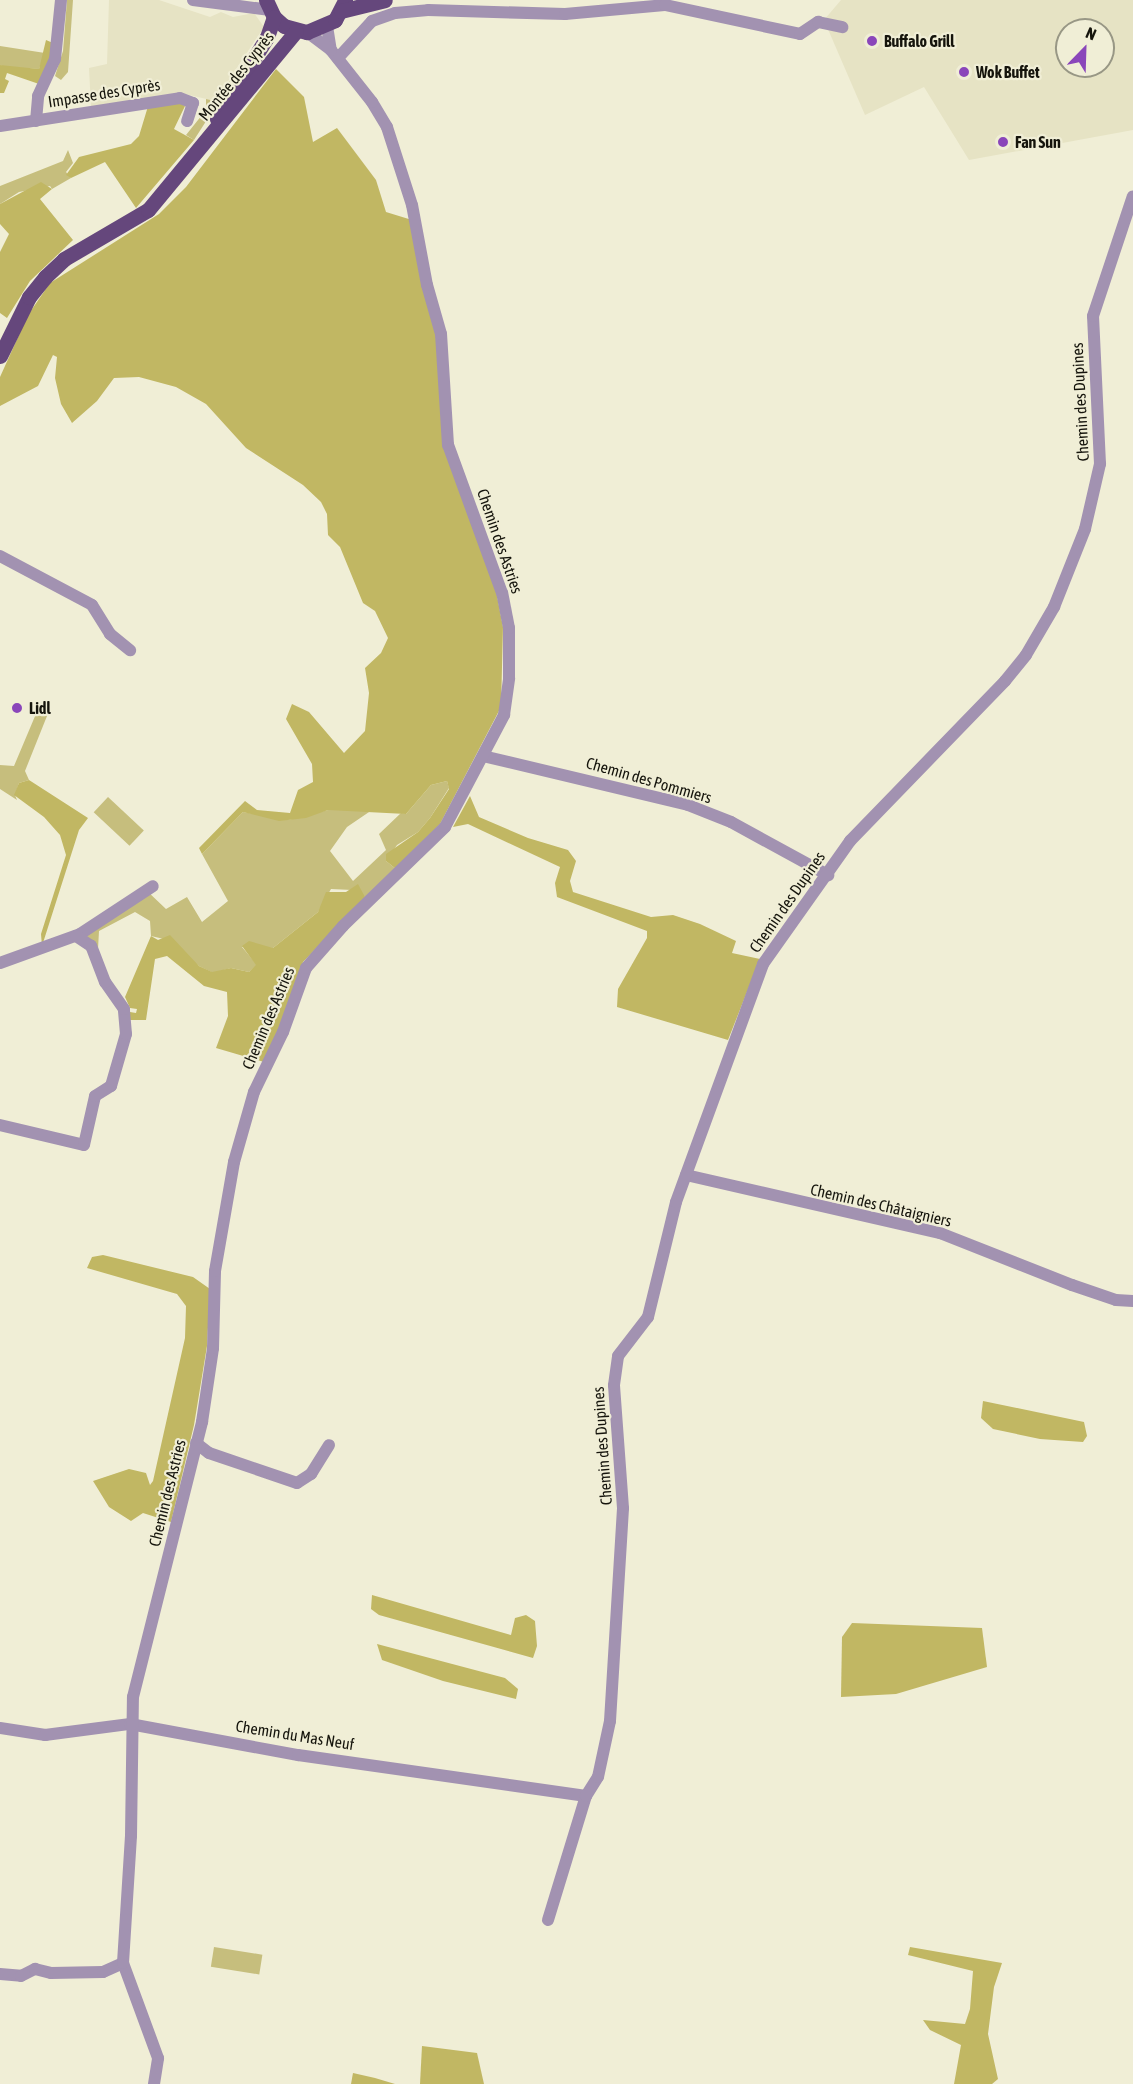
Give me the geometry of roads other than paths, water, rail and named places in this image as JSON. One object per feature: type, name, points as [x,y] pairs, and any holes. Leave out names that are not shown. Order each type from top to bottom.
[{"type":"main road","points":[[270,9],[302,32],[327,27],[343,5],[385,0]]},
{"type":"main road","name":"Montée des Cyprès","points":[[204,143],[267,37],[270,9]]},
{"type":"main road","name":"Montée des Cyprès","points":[[0,356],[29,297],[45,277],[64,259],[148,210],[302,32]]},
{"type":"street","name":"Impasse des Cyprès","points":[[36,121],[36,102],[55,59],[61,0]]},
{"type":"street","points":[[193,0],[270,9]]},
{"type":"street","points":[[225,5],[239,0]]},
{"type":"street","points":[[335,54],[372,21],[395,13],[428,10],[565,14],[665,5],[800,34],[818,22],[842,27]]},
{"type":"street","name":"Chemin des Astries","points":[[123,1963],[131,1836],[130,1724],[133,1697],[196,1443],[213,1348],[215,1271],[234,1162],[254,1092],[284,1032],[306,968],[343,926],[445,827],[504,716],[509,678],[508,628],[502,593],[448,445],[441,334],[427,285],[412,205],[387,127],[335,54],[327,27]]},
{"type":"street","name":"Chemin des Astries","points":[[302,32],[335,54]]},
{"type":"street","name":"Impasse des Cyprès","points":[[0,126],[180,98],[193,103],[187,121]]},
{"type":"street","name":"Chemin des Dupines","points":[[548,1920],[586,1796],[598,1777],[610,1721],[618,1644],[623,1508],[614,1373],[623,1348],[648,1317],[686,1175],[763,964],[828,876],[850,841],[1026,656],[1054,607],[1085,529],[1100,464],[1093,316],[1133,196]]},
{"type":"street","points":[[0,556],[92,606],[110,634],[130,650]]},
{"type":"street","name":"Chemin des Pommiers","points":[[483,756],[688,805],[731,822],[828,876]]},
{"type":"street","points":[[0,963],[76,936],[153,886]]},
{"type":"street","points":[[0,1125],[84,1145],[95,1096],[111,1086],[126,1034],[124,1009],[105,982],[91,946],[76,936]]},
{"type":"street","name":"Chemin des Châtaigniers","points":[[686,1175],[726,1188],[940,1233],[1116,1300],[1133,1301]]},
{"type":"street","points":[[1116,1300],[1133,1294]]},
{"type":"street","points":[[196,1443],[209,1453],[297,1483],[311,1474],[329,1445]]},
{"type":"street","name":"Chemin du Mas Neuf","points":[[0,1728],[45,1735],[130,1724],[298,1755],[586,1796]]},
{"type":"street","points":[[0,1974],[21,1976],[35,1969],[51,1973],[104,1972],[123,1963],[158,2058],[154,2084]]},
{"type":"place","name":"Buffalo Grill","points":[[872,41]]},
{"type":"place","name":"Wok Buffet","points":[[964,72]]},
{"type":"place","name":"Fan Sun","points":[[1003,142]]},
{"type":"place","name":"Lidl","points":[[17,708]]}]
